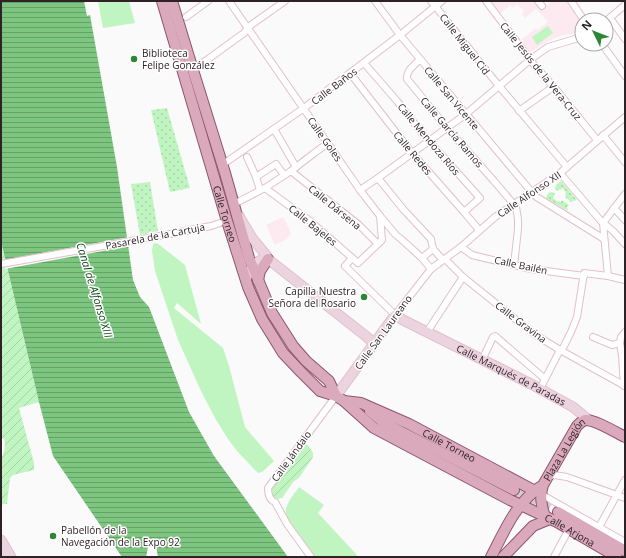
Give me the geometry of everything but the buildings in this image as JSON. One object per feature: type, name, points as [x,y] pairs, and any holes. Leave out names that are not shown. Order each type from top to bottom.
[{"type":"main road","name":"Calle Torneo","points":[[162,1],[221,223],[292,346],[328,381],[340,398],[374,428],[520,506]]},
{"type":"main road","name":"Calle Torneo","points":[[172,1],[235,207],[250,271]]},
{"type":"main road","name":"Calle Torneo","points":[[235,207],[252,238],[266,256],[266,261],[367,337],[374,344]]},
{"type":"main road","points":[[250,271],[260,271],[266,261]]},
{"type":"main road","name":"Calle San Laureano","points":[[340,398],[374,344],[395,315]]},
{"type":"main road","name":"Calle Marqués de Paradas","points":[[395,315],[540,389],[573,407],[590,421],[599,423],[625,437]]},
{"type":"main road","name":"Calle Torneo","points":[[340,398],[361,403],[409,424],[542,487]]},
{"type":"main road","name":"Calle Torneo","points":[[361,403],[384,423],[514,490]]},
{"type":"main road","name":"Calle Torneo","points":[[363,418],[384,423]]},
{"type":"main road","name":"Plaza La Legión","points":[[491,557],[512,516],[520,506],[542,487],[577,426],[586,420],[590,421]]},
{"type":"main road","points":[[533,526],[534,512],[542,487]]},
{"type":"main road","points":[[503,557],[533,526],[551,516],[542,507],[542,487]]},
{"type":"main road","name":"Calle Arjona","points":[[520,506],[534,512],[551,516],[625,551]]},
{"type":"main road","name":"Calle Arjona","points":[[551,516],[569,529],[617,557]]},
{"type":"main road","points":[[1,540],[10,557]]},
{"type":"street","points":[[186,17],[208,1]]},
{"type":"street","name":"Calle Goles","points":[[229,1],[360,190],[396,235],[422,258],[431,269]]},
{"type":"street","points":[[193,70],[244,33],[247,28],[285,1]]},
{"type":"street","name":"Calle San Vicente","points":[[375,1],[400,35],[532,193],[604,239]]},
{"type":"street","name":"Calle Baños","points":[[222,165],[304,108],[400,35],[433,4],[442,1]]},
{"type":"street","name":"Calle Jesús de la Vera-Cruz","points":[[486,1],[535,66],[597,140]]},
{"type":"street","points":[[571,1],[579,12]]},
{"type":"street","points":[[614,14],[625,4],[623,1]]},
{"type":"street","name":"Calle Miguel Cid","points":[[433,4],[519,111],[567,167]]},
{"type":"street","points":[[614,26],[625,39]]},
{"type":"street","points":[[360,190],[466,114],[531,59],[548,47],[574,39]]},
{"type":"street","points":[[608,52],[625,76]]},
{"type":"street","name":"Calle García Ramos","points":[[420,59],[409,70],[406,75],[407,79],[513,205]]},
{"type":"street","name":"Calle Mendoza Ríos","points":[[364,63],[480,198],[464,212]]},
{"type":"street","name":"Calle Redes","points":[[350,73],[412,154],[479,230]]},
{"type":"street","points":[[519,111],[553,87]]},
{"type":"street","name":"Calle Alfonso XII","points":[[431,269],[460,247],[495,217],[560,173],[625,117]]},
{"type":"street","points":[[274,129],[294,169]]},
{"type":"street","points":[[603,135],[625,162]]},
{"type":"street","points":[[235,207],[294,169],[328,143]]},
{"type":"street","points":[[247,157],[263,189]]},
{"type":"street","points":[[256,177],[276,164],[284,175]]},
{"type":"street","name":"Calle Dársena","points":[[294,169],[359,225],[378,244]]},
{"type":"street","points":[[560,173],[603,223],[613,230],[625,244]]},
{"type":"street","name":"Calle Gravina","points":[[378,178],[403,209],[431,239],[433,249],[463,277],[534,334],[625,386]]},
{"type":"street","name":"Calle Bajeles","points":[[263,189],[310,221],[358,262],[378,244]]},
{"type":"street","points":[[608,276],[603,223],[625,194]]},
{"type":"street","points":[[513,205],[516,208],[518,219],[514,265]]},
{"type":"street","points":[[614,208],[625,220]]},
{"type":"street","points":[[378,244],[382,240],[380,216]]},
{"type":"street","name":"Pasarela de la Cartuja","points":[[1,264],[160,236],[221,223]]},
{"type":"street","name":"Calle Bailén","points":[[460,247],[472,255],[531,269],[608,276],[625,280]]},
{"type":"street","points":[[422,258],[433,249]]},
{"type":"street","points":[[352,258],[345,266],[395,315]]},
{"type":"street","name":"Calle San Laureano","points":[[395,315],[431,269]]},
{"type":"street","points":[[540,389],[560,350],[563,348],[577,317],[584,274]]},
{"type":"street","points":[[427,332],[463,277]]},
{"type":"street","points":[[625,332],[620,344],[624,355],[625,386]]},
{"type":"street","points":[[482,360],[494,336],[545,379]]},
{"type":"street","points":[[593,337],[612,345],[620,344]]},
{"type":"street","name":"Calle Jándalo","points":[[311,557],[287,524],[275,502],[270,499],[268,488],[340,398]]},
{"type":"street","points":[[542,487],[559,475],[625,498]]},
{"type":"street","points":[[599,527],[625,480]]},
{"type":"street","name":"Calle Arjona","points":[[542,487],[599,527],[625,542]]},
{"type":"street","points":[[554,557],[569,529]]},
{"type":"shaded area","points":[[98,1],[129,1],[135,23],[103,28]]},
{"type":"shaded area","points":[[490,1],[536,1],[543,9],[552,1],[566,1],[574,12],[574,34],[563,35],[548,41],[529,53],[521,40],[536,28],[538,30],[548,22],[536,9],[525,18],[522,14],[524,11],[517,4],[513,8],[510,5],[500,14]]},
{"type":"shaded area","points":[[548,26],[553,33],[537,45],[532,37]]},
{"type":"shaded area","points":[[167,108],[190,188],[170,192],[151,110]]},
{"type":"shaded area","points":[[561,181],[577,200],[571,202],[565,197],[566,192],[562,188],[557,191],[555,189],[556,185]]},
{"type":"shaded area","points":[[150,182],[158,231],[140,235],[131,184]]},
{"type":"shaded area","points":[[552,192],[555,194],[553,198],[558,202],[561,202],[562,200],[569,205],[567,207],[568,211],[546,198],[548,193]]},
{"type":"shaded area","points":[[284,218],[291,234],[285,240],[275,245],[266,225]]},
{"type":"shaded area","points":[[1,241],[39,402],[19,408],[34,463],[34,470],[13,475],[10,478],[7,504],[3,504],[2,506],[1,459],[5,444],[4,439],[1,437]]},
{"type":"shaded area","points":[[157,243],[185,265],[201,324],[177,303],[174,308],[223,348],[245,427],[274,461],[262,472],[258,473],[237,451],[215,418],[201,391],[178,340],[155,271],[152,251],[153,244]]},
{"type":"shaded area","points":[[304,443],[308,445],[313,453],[313,457],[299,478],[294,481],[282,498],[277,499],[272,495],[271,488]]},
{"type":"shaded area","points":[[299,487],[324,505],[318,513],[357,555],[355,557],[315,557],[297,535],[287,519],[286,509],[288,503]]},
{"type":"water","name":"Canal de Alfonso XIII","points":[[1,1],[84,1],[87,16],[90,15],[117,167],[133,280],[140,297],[149,307],[189,412],[214,456],[288,557],[158,557],[156,547],[151,545],[148,547],[146,557],[122,557],[53,456],[1,241]]},
{"type":"pier","points":[[129,237],[130,246],[5,269],[3,260]]},
{"type":"tunnel","points":[[514,490],[558,512]]},
{"type":"place","name":"Biblioteca Felipe González","points":[[134,59]]},
{"type":"place","name":"Capilla Nuestra Señora del Rosario","points":[[364,297]]},
{"type":"place","name":"Pabellón de la Navegación de la Expo 92","points":[[53,536]]}]
